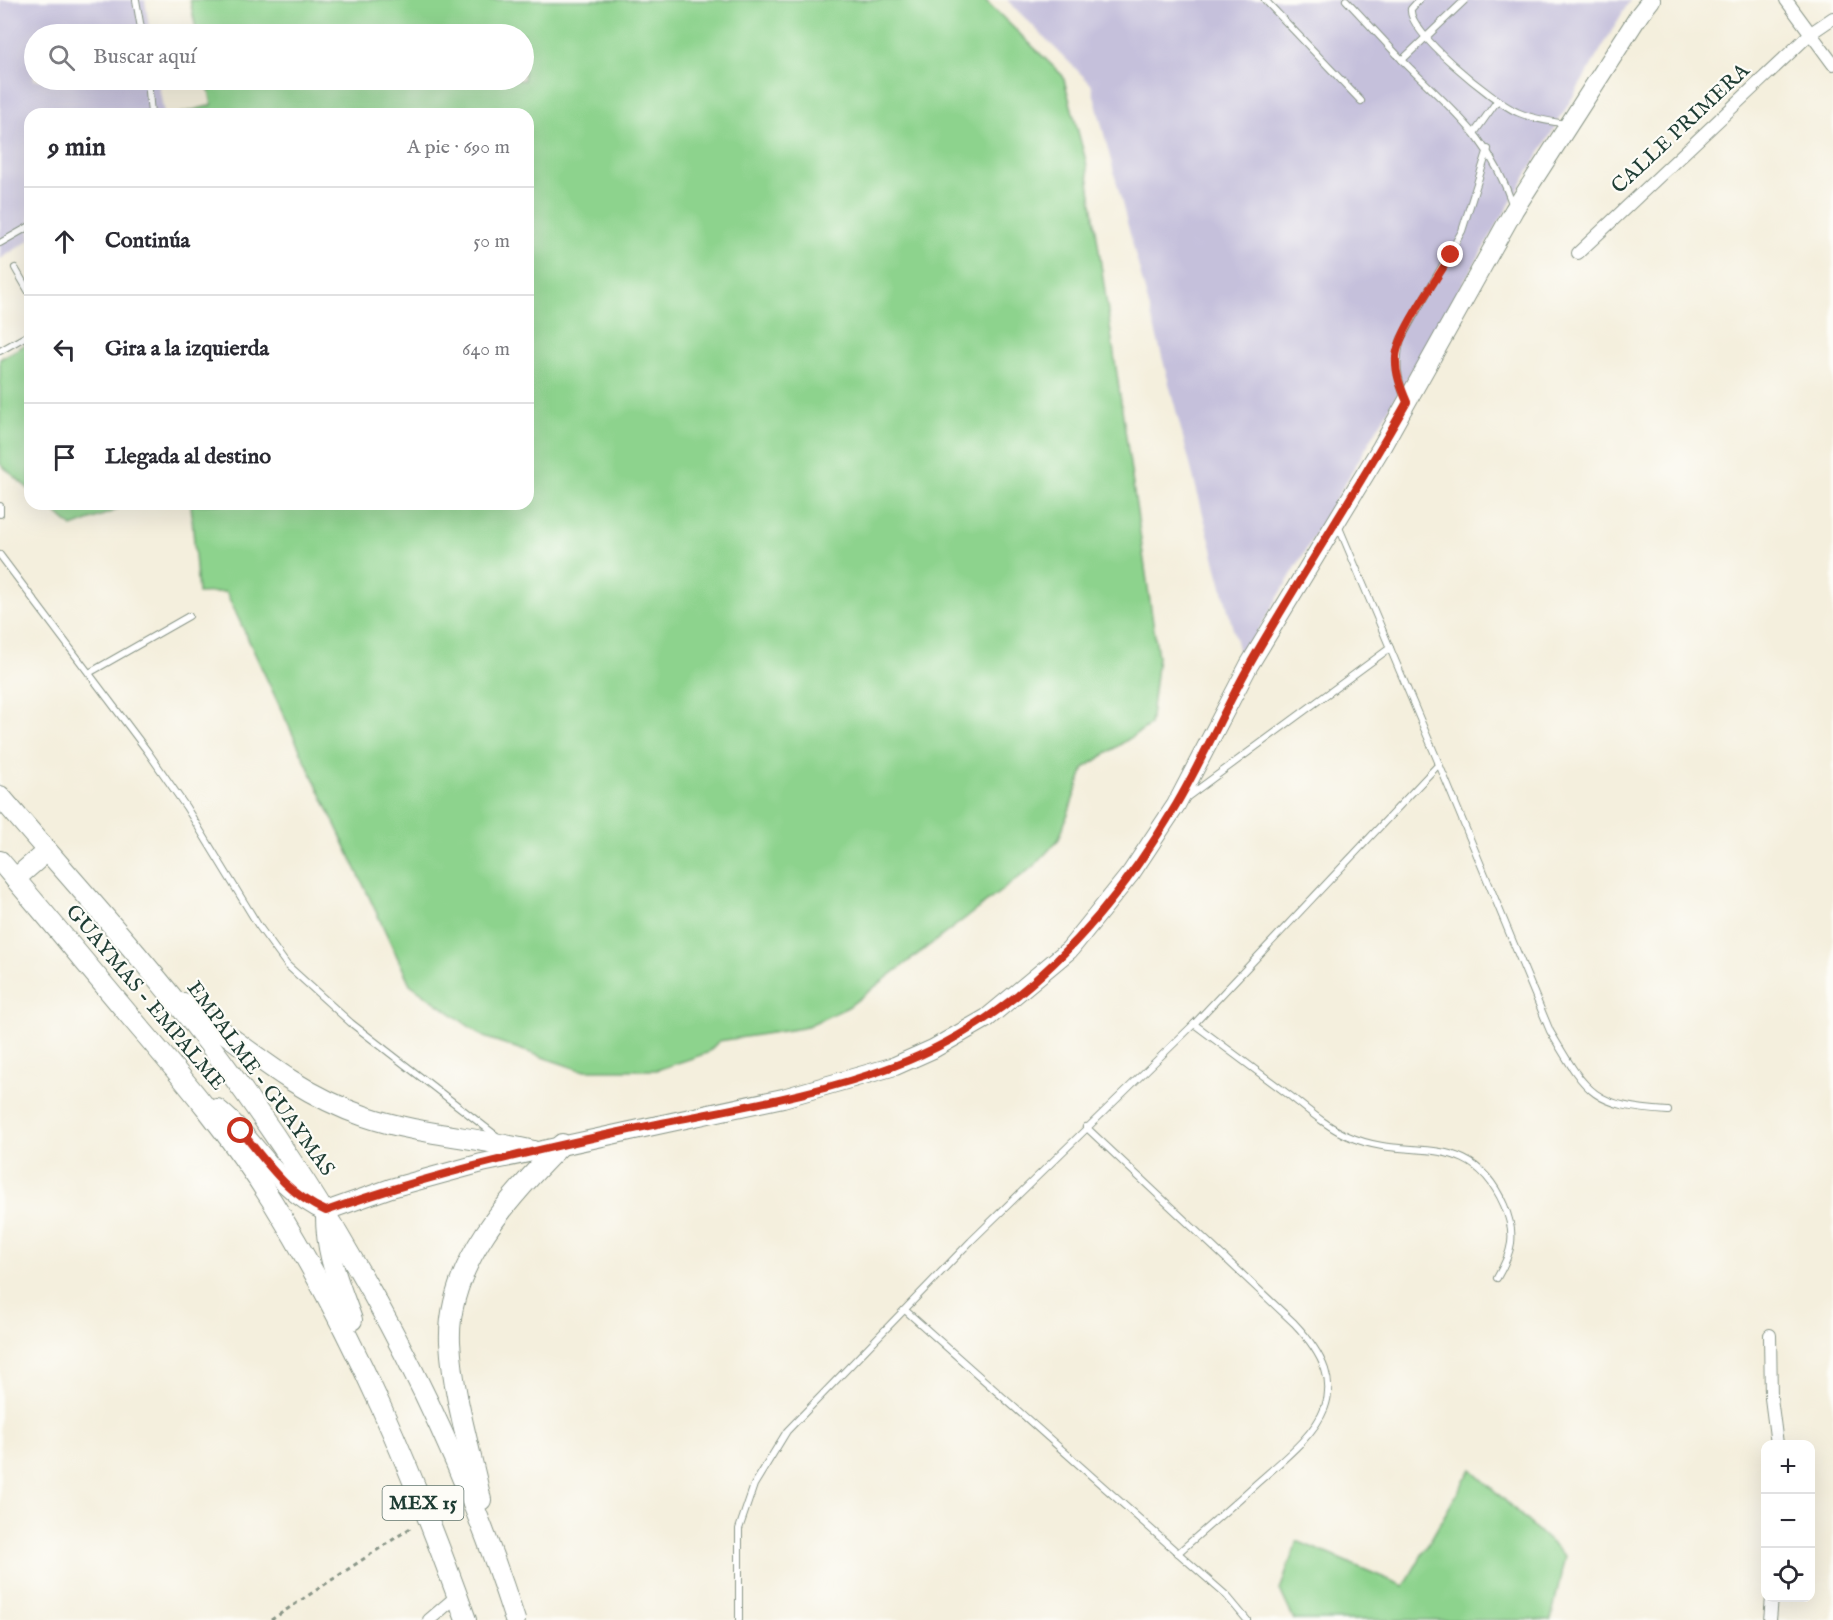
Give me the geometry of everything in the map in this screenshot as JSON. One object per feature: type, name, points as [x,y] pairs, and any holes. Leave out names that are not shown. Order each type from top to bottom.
[{"type":"main road","points":[[193,1091],[241,1131],[292,1191],[305,1202],[326,1211],[391,1188],[533,1150],[783,1098],[895,1066],[933,1049],[987,1018],[1069,950],[1124,883],[1176,805],[1250,664],[1407,402],[1514,210],[1651,0]]},
{"type":"main road","name":"EMPALME - GUAYMAS","points":[[0,796],[220,1058],[326,1211],[428,1398],[493,1552]]},
{"type":"main road","points":[[15,879],[47,851]]},
{"type":"main road","name":"GUAYMAS - EMPALME","points":[[0,861],[193,1091],[271,1199],[326,1293],[374,1388]]},
{"type":"main road","points":[[164,989],[290,1081],[324,1100],[363,1116],[413,1130],[533,1150]]},
{"type":"main road","points":[[493,1552],[455,1387],[450,1341],[454,1301],[465,1269],[480,1243],[533,1173],[562,1144]]},
{"type":"main road","points":[[326,1211],[325,1239],[329,1257],[374,1388]]},
{"type":"main road","name":"MEX 15","points":[[374,1388],[428,1516],[466,1620]]},
{"type":"main road","name":"MEX 15","points":[[493,1552],[514,1620]]},
{"type":"street","points":[[1786,0],[1833,64]]},
{"type":"street","name":"CALLE PRIMERA","points":[[1578,252],[1811,33],[1833,18]]},
{"type":"street","points":[[1770,1335],[1769,1377],[1777,1440]]},
{"type":"street","points":[[429,1620],[457,1596]]},
{"type":"street","points":[[1770,1620],[1772,1602]]},
{"type":"lane","points":[[136,0],[140,24]]},
{"type":"lane","points":[[1265,0],[1361,100]]},
{"type":"lane","points":[[1346,0],[1402,60],[1476,132],[1503,176],[1514,210]]},
{"type":"lane","points":[[1419,0],[1411,9],[1410,16],[1413,24],[1477,86],[1516,112],[1568,124]]},
{"type":"lane","points":[[1402,60],[1465,0]]},
{"type":"lane","points":[[149,90],[150,108]]},
{"type":"lane","points":[[1476,132],[1497,101]]},
{"type":"lane","points":[[1407,402],[1397,377],[1396,357],[1401,339],[1462,231],[1488,149]]},
{"type":"lane","points":[[0,243],[24,229]]},
{"type":"lane","points":[[15,268],[24,284]]},
{"type":"lane","points":[[0,351],[24,337]]},
{"type":"lane","points":[[0,506],[0,514]]},
{"type":"lane","points":[[1336,522],[1550,1031],[1587,1089],[1612,1104],[1668,1111]]},
{"type":"lane","points":[[0,555],[186,807],[258,925],[287,965],[351,1023],[508,1145]]},
{"type":"lane","points":[[89,673],[189,616]]},
{"type":"lane","points":[[1176,805],[1390,648]]},
{"type":"lane","points":[[739,1620],[736,1610],[739,1529],[754,1485],[787,1431],[1086,1127],[1194,1024],[1439,764]]},
{"type":"lane","points":[[1194,1024],[1320,1119],[1348,1136],[1381,1146],[1446,1152],[1471,1161],[1494,1182],[1508,1215],[1512,1252],[1497,1278]]},
{"type":"lane","points":[[1086,1127],[1300,1329],[1322,1359],[1328,1380],[1328,1402],[1320,1422],[1300,1446],[1178,1553]]},
{"type":"lane","points":[[905,1310],[1227,1596],[1247,1620]]},
{"type":"path","points":[[271,1620],[428,1516]]},
{"type":"shaded area","points":[[0,0],[145,0],[149,24],[24,24],[24,90],[160,90],[163,108],[24,108],[24,244],[0,259]]},
{"type":"shaded area","points":[[1007,0],[1630,0],[1241,660],[1091,84]]},
{"type":"green space","points":[[190,0],[985,0],[1063,76],[1086,161],[1158,657],[1150,725],[1084,768],[1059,839],[1034,866],[848,1007],[803,1028],[719,1041],[707,1053],[657,1070],[580,1070],[484,1037],[410,984],[226,592],[198,593],[191,510],[534,510],[534,108],[201,108],[212,105],[209,90],[534,90],[534,24],[195,24]]},
{"type":"green space","points":[[24,345],[24,485],[0,464],[0,359]]},
{"type":"green space","points":[[53,510],[115,510],[114,511],[72,527]]},
{"type":"green space","points":[[1471,1469],[1565,1556],[1551,1620],[1294,1620],[1280,1590],[1297,1541],[1404,1586]]},
{"type":"route","points":[[241,1131],[292,1191],[305,1202],[326,1211],[391,1188],[482,1163],[783,1098],[857,1078],[895,1066],[933,1049],[987,1018],[1069,950],[1103,911],[1176,805],[1250,664],[1407,402],[1397,377],[1396,357],[1401,339],[1451,255]]}]
